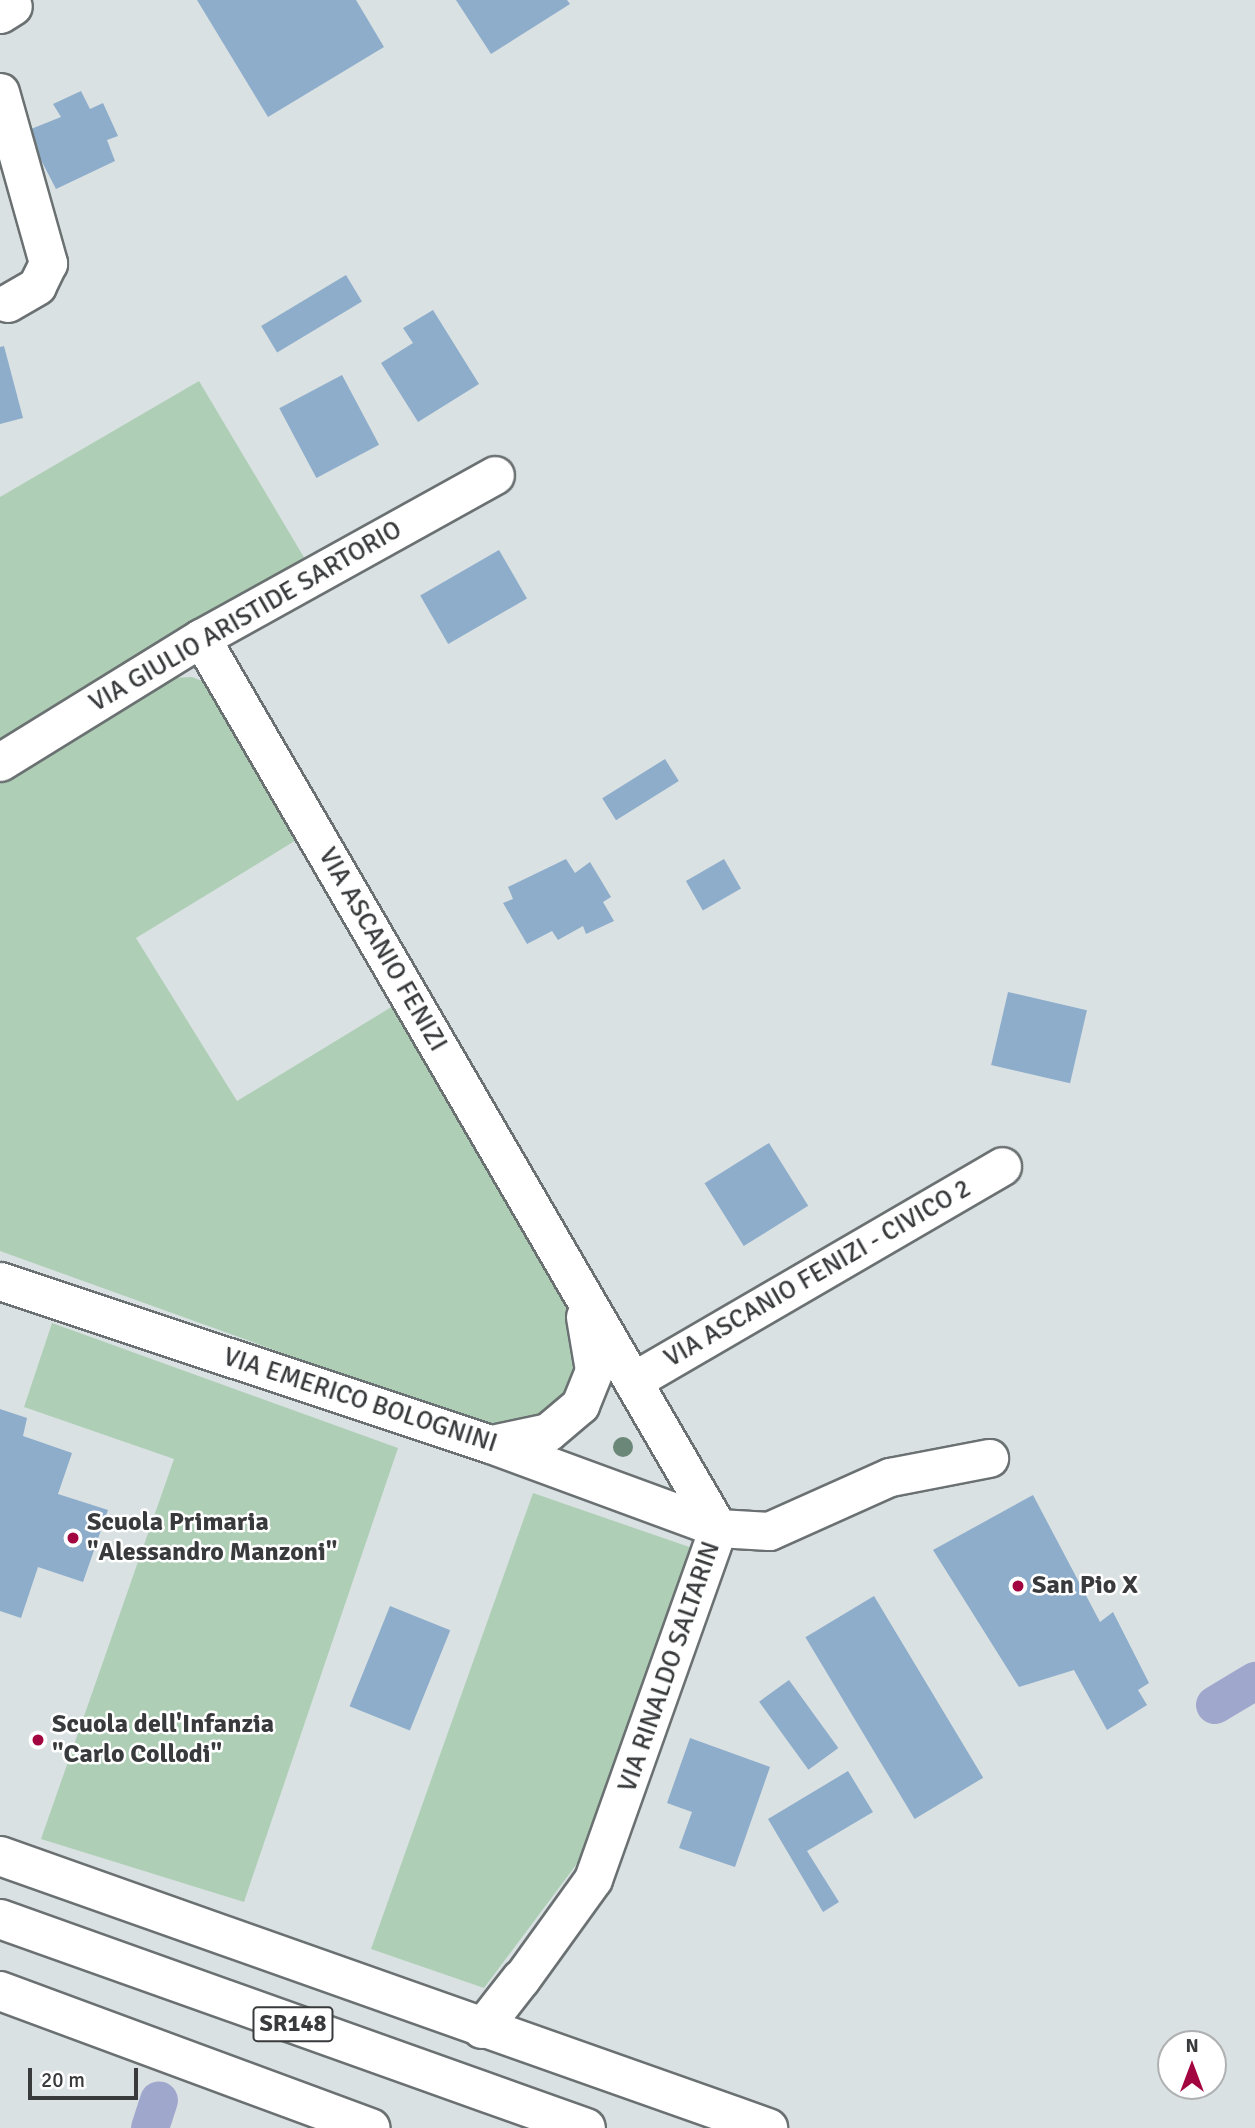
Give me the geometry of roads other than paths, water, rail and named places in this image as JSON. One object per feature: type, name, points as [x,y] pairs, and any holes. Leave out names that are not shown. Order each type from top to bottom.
[{"type":"main road","points":[[0,1856],[482,2029],[768,2128]]},
{"type":"main road","name":"SR148","points":[[0,1919],[586,2128]]},
{"type":"main road","points":[[482,2029],[521,1979]]},
{"type":"main road","points":[[0,1991],[370,2128]]},
{"type":"street","points":[[0,92],[48,263],[37,286],[8,303]]},
{"type":"street","name":"VIA GIULIO ARISTIDE SARTORIO","points":[[0,762],[201,638],[495,475]]},
{"type":"street","name":"VIA ASCANIO FENIZI","points":[[201,638],[718,1528]]},
{"type":"street","name":"VIA ASCANIO FENIZI - CIVICO 2","points":[[633,1381],[1002,1167]]},
{"type":"street","name":"VIA ASCANIO FENIZI","points":[[490,1444],[548,1433],[571,1417],[587,1394],[593,1347],[563,1261]]},
{"type":"street","name":"VIA EMERICO BOLOGNINI","points":[[0,1281],[490,1444],[718,1528]]},
{"type":"street","name":"VIA RINALDO SALTARIN","points":[[521,1979],[593,1879],[718,1528],[769,1531],[890,1477],[989,1458]]},
{"type":"waterway","points":[[1215,1705],[1255,1681]]},
{"type":"waterway","points":[[150,2128],[159,2100]]},
{"type":"place","name":"Scuola Primaria \"Alessandro Manzoni\"","points":[[73,1538]]},
{"type":"place","name":"San Pio X","points":[[1018,1586]]},
{"type":"place","name":"Scuola dell'Infanzia \"Carlo Collodi\"","points":[[38,1740]]}]
